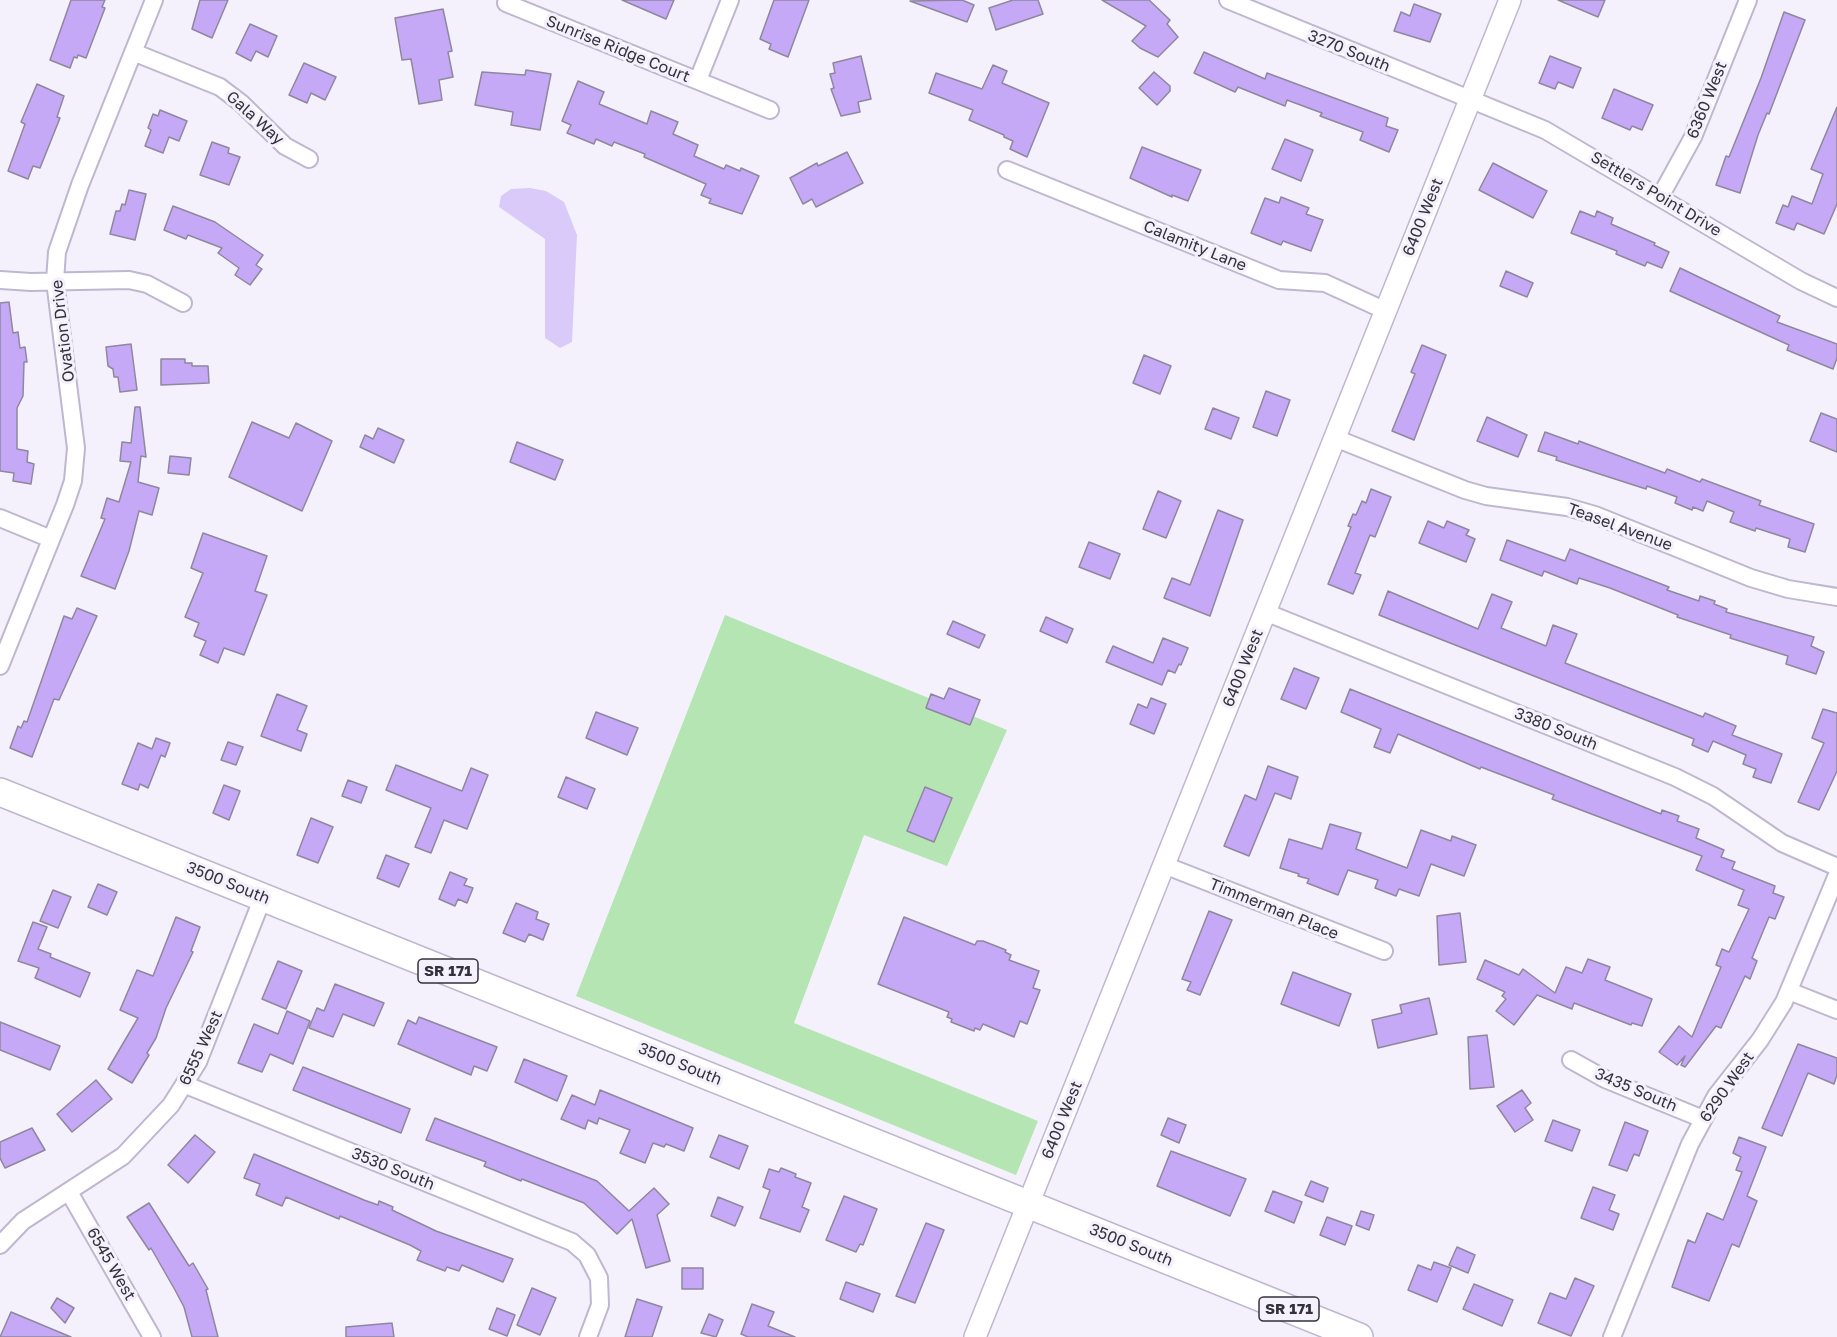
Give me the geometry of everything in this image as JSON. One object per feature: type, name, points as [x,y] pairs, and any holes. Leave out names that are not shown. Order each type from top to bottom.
[{"type":"main road","name":"3500 South","points":[[0,792],[1359,1337]]},
{"type":"street","name":"Ovation Drive","points":[[0,666],[73,481],[76,448],[55,281],[57,252],[66,221],[154,0]]},
{"type":"street","points":[[698,80],[730,0]]},
{"type":"street","name":"3270 South","points":[[1227,0],[1471,99]]},
{"type":"street","name":"6400 West","points":[[975,1337],[1510,0]]},
{"type":"street","name":"6360 West","points":[[1660,197],[1693,137],[1748,0]]},
{"type":"street","name":"Sunrise Ridge Court","points":[[506,3],[770,110]]},
{"type":"street","name":"Gala Way","points":[[133,52],[220,87],[285,146],[309,159]]},
{"type":"street","name":"Settlers Point Drive","points":[[1471,99],[1560,138],[1801,281],[1837,298]]},
{"type":"street","name":"Calamity Lane","points":[[1007,170],[1280,280],[1324,283],[1386,311]]},
{"type":"street","points":[[0,280],[129,280],[147,284],[183,303]]},
{"type":"street","name":"Teasel Avenue","points":[[1335,438],[1465,490],[1486,496],[1567,507],[1595,515],[1751,578],[1788,589],[1837,597]]},
{"type":"street","points":[[0,518],[51,539]]},
{"type":"street","name":"3380 South","points":[[1265,612],[1675,777],[1713,796],[1782,843],[1837,867]]},
{"type":"street","name":"Timmerman Place","points":[[1164,865],[1384,951]]},
{"type":"street","name":"6290 West","points":[[1612,1337],[1678,1171],[1703,1119],[1729,1078],[1768,1028],[1790,991],[1837,875]]},
{"type":"street","name":"6555 West","points":[[0,1245],[23,1221],[123,1156],[154,1125],[186,1085],[202,1052],[263,897]]},
{"type":"street","points":[[1790,991],[1837,1010]]},
{"type":"street","name":"3435 South","points":[[1571,1060],[1605,1078],[1703,1119]]},
{"type":"street","name":"3530 South","points":[[186,1085],[563,1238],[580,1248],[593,1263],[600,1278],[601,1296],[588,1337]]},
{"type":"street","name":"6545 West","points":[[69,1192],[152,1337]]},
{"type":"green space","points":[[725,615],[1007,730],[947,866],[864,835],[794,1023],[1038,1121],[1016,1175],[576,996]]},
{"type":"shaded area","points":[[530,188],[546,191],[564,202],[577,235],[572,342],[560,348],[545,338],[545,239],[499,207],[501,196],[511,189]]},
{"type":"building","points":[[71,0],[105,0],[102,7],[105,8],[86,58],[78,55],[77,58],[74,57],[70,68],[50,60]]},
{"type":"building","points":[[200,0],[228,0],[212,38],[192,29]]},
{"type":"building","points":[[622,0],[674,0],[666,19]]},
{"type":"building","points":[[774,0],[809,0],[788,57],[769,49],[771,44],[760,39]]},
{"type":"building","points":[[962,0],[974,5],[967,22],[910,1]]},
{"type":"building","points":[[1013,0],[1038,0],[1043,14],[996,30],[989,8]]},
{"type":"building","points":[[1102,0],[1149,0],[1170,20],[1167,24],[1178,37],[1158,57],[1132,41],[1146,26]]},
{"type":"building","points":[[1558,0],[1605,0],[1598,17]]},
{"type":"building","points":[[1414,4],[1441,14],[1430,42],[1394,31],[1401,12],[1410,16]]},
{"type":"building","points":[[443,9],[452,51],[448,52],[453,77],[439,80],[442,100],[419,104],[411,59],[402,60],[395,18]]},
{"type":"building","points":[[1784,12],[1805,20],[1769,114],[1767,113],[1758,135],[1740,193],[1716,185],[1726,156],[1729,157],[1761,78]]},
{"type":"building","points":[[250,24],[277,36],[268,57],[256,51],[251,61],[236,53]]},
{"type":"building","points":[[1204,52],[1265,79],[1267,73],[1388,118],[1386,126],[1398,130],[1389,152],[1360,140],[1363,132],[1320,116],[1322,113],[1287,100],[1285,106],[1238,87],[1235,92],[1194,73]]},
{"type":"building","points":[[861,56],[871,99],[858,102],[860,112],[841,116],[831,89],[834,88],[830,74],[835,73],[833,63]]},
{"type":"building","points":[[1550,56],[1581,68],[1573,88],[1558,82],[1555,89],[1539,83]]},
{"type":"building","points":[[304,63],[336,77],[325,100],[311,93],[307,103],[289,95]]},
{"type":"building","points":[[993,65],[1007,71],[1002,83],[1049,103],[1027,157],[1010,149],[1013,141],[1004,135],[969,120],[973,110],[929,93],[936,73],[982,89]]},
{"type":"building","points":[[526,70],[551,74],[540,130],[511,125],[513,112],[475,105],[482,72],[525,75]]},
{"type":"building","points":[[1154,72],[1170,86],[1170,91],[1157,105],[1139,88]]},
{"type":"building","points":[[578,81],[604,92],[599,104],[647,124],[651,111],[678,122],[673,134],[698,145],[694,156],[724,169],[726,165],[740,171],[741,168],[759,176],[742,214],[709,203],[711,199],[701,195],[706,184],[644,157],[645,154],[614,142],[612,146],[596,139],[594,144],[567,133],[571,125],[562,121]]},
{"type":"building","points":[[37,84],[64,96],[57,117],[60,118],[40,168],[33,166],[28,179],[8,171],[25,124],[21,122]]},
{"type":"building","points":[[1614,89],[1653,105],[1642,130],[1632,126],[1630,130],[1602,118]]},
{"type":"building","points":[[1837,107],[1837,204],[1824,234],[1797,223],[1794,230],[1776,223],[1783,205],[1788,207],[1792,196],[1812,204],[1823,174],[1811,169]]},
{"type":"building","points":[[160,110],[187,121],[179,141],[169,137],[163,153],[145,146],[151,130],[148,128],[153,114],[158,116]]},
{"type":"building","points":[[1285,139],[1313,150],[1301,181],[1272,169]]},
{"type":"building","points":[[212,142],[229,148],[228,153],[240,157],[229,185],[200,175]]},
{"type":"building","points":[[1142,147],[1201,170],[1188,201],[1172,195],[1172,197],[1130,178]]},
{"type":"building","points":[[847,152],[863,183],[816,207],[812,199],[803,204],[790,178],[817,163],[818,166]]},
{"type":"building","points":[[1493,163],[1547,191],[1533,218],[1479,190]]},
{"type":"building","points":[[129,190],[146,194],[135,240],[110,234],[116,211],[120,211],[122,204],[125,205]]},
{"type":"building","points":[[1281,197],[1309,208],[1306,214],[1323,220],[1311,251],[1283,241],[1281,245],[1251,233],[1265,198],[1279,203]]},
{"type":"building","points":[[173,206],[215,222],[263,255],[256,265],[262,269],[250,285],[235,275],[239,268],[218,253],[222,248],[188,235],[186,239],[164,230]]},
{"type":"building","points":[[1580,211],[1595,217],[1597,211],[1613,218],[1611,224],[1655,243],[1654,245],[1669,252],[1662,268],[1647,262],[1645,266],[1616,254],[1617,251],[1571,233]]},
{"type":"building","points":[[1680,268],[1780,316],[1777,322],[1837,344],[1837,358],[1833,369],[1787,350],[1789,345],[1670,291]]},
{"type":"building","points":[[1506,271],[1533,283],[1527,297],[1500,286]]},
{"type":"building","points":[[9,302],[13,333],[18,332],[20,348],[25,347],[27,362],[24,362],[23,396],[17,408],[17,449],[28,451],[27,462],[34,464],[31,484],[13,481],[14,473],[0,471],[0,303]]},
{"type":"building","points":[[131,344],[137,390],[120,392],[118,377],[114,377],[113,369],[108,366],[106,347]]},
{"type":"building","points":[[1422,345],[1446,355],[1414,440],[1392,431],[1415,374],[1411,372]]},
{"type":"building","points":[[1144,355],[1171,366],[1160,394],[1133,383]]},
{"type":"building","points":[[161,359],[185,359],[185,363],[192,363],[192,366],[208,366],[209,383],[161,385]]},
{"type":"building","points":[[1266,391],[1290,400],[1277,436],[1253,427]]},
{"type":"building","points":[[135,407],[140,407],[146,457],[141,456],[138,482],[159,488],[152,515],[139,511],[129,551],[115,589],[81,576],[105,519],[101,518],[107,498],[119,502],[131,462],[120,461],[122,442],[131,443]]},
{"type":"building","points":[[1213,408],[1239,418],[1231,439],[1205,429]]},
{"type":"building","points":[[1821,413],[1837,419],[1837,452],[1810,441]]},
{"type":"building","points":[[1487,417],[1527,435],[1518,457],[1477,441]]},
{"type":"building","points":[[252,422],[289,438],[296,423],[332,441],[302,511],[229,477]]},
{"type":"building","points":[[378,428],[404,440],[394,463],[360,447],[365,435],[373,439]]},
{"type":"building","points":[[1545,432],[1578,444],[1579,441],[1665,473],[1667,469],[1700,482],[1702,479],[1761,501],[1759,505],[1814,524],[1805,552],[1788,547],[1790,539],[1756,528],[1755,531],[1730,522],[1734,512],[1707,501],[1703,511],[1693,507],[1692,510],[1675,503],[1677,497],[1556,460],[1557,457],[1538,451]]},
{"type":"building","points":[[517,442],[563,460],[555,480],[510,462]]},
{"type":"building","points":[[170,456],[191,458],[189,475],[168,473]]},
{"type":"building","points":[[1371,489],[1391,497],[1375,537],[1370,535],[1355,573],[1361,575],[1353,594],[1328,584],[1351,527],[1348,526],[1353,514],[1356,515],[1362,501],[1366,503]]},
{"type":"building","points":[[1158,491],[1181,501],[1166,538],[1143,529]]},
{"type":"building","points":[[1218,510],[1243,520],[1210,616],[1164,598],[1172,578],[1190,585]]},
{"type":"building","points":[[1428,521],[1444,528],[1447,521],[1469,530],[1466,535],[1475,539],[1466,562],[1419,543]]},
{"type":"building","points":[[203,533],[267,556],[255,591],[267,595],[244,655],[224,648],[218,663],[200,655],[206,641],[194,636],[199,623],[185,617],[203,573],[191,568]]},
{"type":"building","points":[[1507,540],[1565,561],[1570,549],[1669,587],[1667,590],[1699,601],[1700,596],[1715,601],[1714,604],[1727,609],[1726,612],[1814,637],[1811,646],[1824,652],[1816,674],[1786,664],[1788,656],[1730,638],[1731,635],[1677,617],[1678,615],[1610,588],[1579,578],[1577,584],[1544,571],[1542,576],[1500,560]]},
{"type":"building","points":[[1089,542],[1120,554],[1110,579],[1079,567]]},
{"type":"building","points":[[1388,591],[1478,629],[1492,594],[1512,602],[1501,628],[1546,646],[1553,625],[1577,634],[1565,663],[1703,717],[1705,713],[1736,726],[1732,735],[1782,754],[1771,783],[1753,777],[1756,769],[1743,764],[1746,755],[1713,741],[1708,752],[1692,745],[1694,739],[1379,615]]},
{"type":"building","points":[[77,608],[97,616],[59,700],[54,699],[32,757],[10,748],[18,726],[21,728],[24,721],[27,722],[64,616],[72,619]]},
{"type":"building","points":[[1046,617],[1073,629],[1067,643],[1040,631]]},
{"type":"building","points":[[953,621],[985,635],[979,648],[947,634]]},
{"type":"building","points":[[1163,638],[1188,648],[1181,665],[1179,664],[1175,673],[1168,670],[1162,685],[1106,662],[1113,646],[1153,663]]},
{"type":"building","points":[[1294,668],[1319,678],[1306,709],[1281,699]]},
{"type":"building","points":[[949,688],[980,700],[970,725],[926,708],[931,694],[944,699]]},
{"type":"building","points":[[1350,689],[1661,814],[1662,810],[1679,816],[1677,821],[1699,829],[1696,838],[1724,850],[1721,857],[1735,862],[1732,869],[1775,886],[1773,893],[1784,897],[1775,919],[1769,917],[1752,958],[1757,961],[1750,979],[1745,976],[1721,1028],[1716,1026],[1685,1067],[1681,1065],[1685,1056],[1677,1065],[1659,1052],[1679,1026],[1692,1037],[1721,967],[1716,965],[1722,949],[1729,952],[1749,909],[1738,905],[1744,890],[1696,870],[1702,856],[1552,799],[1554,795],[1481,767],[1480,769],[1398,734],[1390,753],[1374,747],[1381,729],[1341,712]]},
{"type":"building","points":[[277,694],[307,706],[297,730],[307,734],[301,751],[261,736]]},
{"type":"building","points":[[1151,698],[1166,704],[1154,734],[1130,724],[1138,704],[1147,708]]},
{"type":"building","points":[[1823,709],[1837,713],[1837,771],[1819,810],[1798,802],[1824,743],[1812,738]]},
{"type":"building","points":[[596,712],[638,728],[627,755],[586,738]]},
{"type":"building","points":[[156,738],[170,743],[165,757],[161,755],[148,788],[140,784],[138,790],[122,784],[138,743],[152,749]]},
{"type":"building","points":[[228,742],[243,747],[236,765],[221,760]]},
{"type":"building","points":[[396,765],[462,791],[471,768],[488,775],[467,829],[444,820],[431,853],[415,847],[431,808],[386,790]]},
{"type":"building","points":[[1268,766],[1298,777],[1291,799],[1275,793],[1249,856],[1224,846],[1245,795],[1256,800]]},
{"type":"building","points":[[566,777],[595,789],[587,809],[558,797]]},
{"type":"building","points":[[348,780],[367,787],[361,803],[342,796]]},
{"type":"building","points":[[224,785],[240,791],[229,820],[213,813]]},
{"type":"building","points":[[925,787],[952,798],[934,842],[907,831]]},
{"type":"building","points":[[311,818],[333,827],[318,863],[297,855]]},
{"type":"building","points":[[1330,824],[1361,833],[1356,849],[1407,868],[1421,830],[1451,841],[1452,836],[1476,845],[1464,876],[1431,864],[1419,896],[1399,889],[1396,896],[1375,888],[1378,880],[1348,870],[1338,895],[1307,883],[1309,879],[1298,876],[1299,874],[1280,868],[1289,839],[1322,849]]},
{"type":"building","points":[[386,855],[409,864],[399,887],[377,878]]},
{"type":"building","points":[[450,872],[467,879],[464,885],[473,888],[467,903],[458,899],[455,906],[439,899]]},
{"type":"building","points":[[98,884],[117,892],[107,915],[88,907]]},
{"type":"building","points":[[53,890],[71,897],[58,928],[40,921]]},
{"type":"building","points":[[516,903],[538,912],[536,919],[549,924],[543,940],[529,934],[525,942],[503,933]]},
{"type":"building","points":[[1209,911],[1232,920],[1200,995],[1187,990],[1191,982],[1182,979]]},
{"type":"building","points":[[1460,913],[1466,962],[1439,965],[1437,916]]},
{"type":"building","points":[[176,917],[200,927],[191,951],[193,952],[166,1008],[156,1038],[147,1053],[149,1055],[132,1083],[108,1069],[138,1018],[120,1010],[137,970],[153,976]]},
{"type":"building","points":[[904,917],[975,945],[977,941],[983,941],[1006,950],[1005,952],[1011,955],[1009,960],[1039,971],[1033,988],[1040,990],[1027,1024],[1020,1021],[1014,1037],[983,1024],[980,1030],[975,1028],[974,1031],[951,1022],[952,1019],[947,1017],[949,1012],[878,984]]},
{"type":"building","points":[[33,922],[47,927],[38,949],[51,954],[50,957],[90,973],[80,997],[35,978],[39,968],[18,961]]},
{"type":"building","points":[[1588,959],[1610,967],[1605,980],[1652,999],[1642,1026],[1632,1023],[1631,1025],[1574,1003],[1572,1009],[1537,995],[1514,1025],[1496,1011],[1506,999],[1502,996],[1505,992],[1477,979],[1485,960],[1519,975],[1523,969],[1555,993],[1566,967],[1582,973]]},
{"type":"building","points":[[278,961],[302,971],[286,1009],[262,999]]},
{"type":"building","points":[[1293,972],[1351,994],[1339,1026],[1281,1004]]},
{"type":"building","points":[[335,984],[384,1003],[374,1026],[343,1014],[333,1037],[309,1028],[317,1008],[324,1011]]},
{"type":"building","points":[[1429,998],[1437,1034],[1378,1048],[1372,1020],[1402,1013],[1400,1005]]},
{"type":"building","points":[[287,1011],[310,1021],[293,1064],[270,1054],[262,1072],[238,1063],[254,1024],[278,1034]]},
{"type":"building","points":[[419,1017],[497,1047],[487,1071],[474,1066],[471,1075],[398,1044],[408,1020],[416,1024]]},
{"type":"building","points":[[0,1022],[60,1046],[50,1070],[0,1050]]},
{"type":"building","points":[[1487,1035],[1494,1087],[1470,1089],[1468,1037]]},
{"type":"building","points":[[1798,1044],[1837,1058],[1837,1075],[1834,1084],[1808,1073],[1782,1136],[1762,1128]]},
{"type":"building","points":[[524,1059],[567,1076],[557,1101],[515,1082]]},
{"type":"building","points":[[303,1067],[410,1109],[401,1133],[293,1090]]},
{"type":"building","points":[[96,1080],[112,1099],[72,1132],[57,1114]]},
{"type":"building","points":[[600,1090],[693,1128],[684,1151],[666,1144],[664,1147],[653,1143],[645,1163],[620,1153],[630,1130],[599,1118],[597,1124],[588,1120],[585,1129],[561,1119],[572,1095],[595,1105]]},
{"type":"building","points":[[1522,1090],[1531,1103],[1525,1108],[1533,1120],[1515,1132],[1497,1106]]},
{"type":"building","points":[[435,1118],[597,1181],[629,1211],[654,1188],[669,1204],[657,1215],[670,1261],[646,1268],[632,1219],[617,1234],[584,1203],[522,1179],[521,1181],[484,1166],[486,1162],[426,1140]]},
{"type":"building","points":[[1168,1118],[1186,1125],[1179,1143],[1161,1135]]},
{"type":"building","points":[[1553,1120],[1580,1130],[1572,1151],[1545,1141]]},
{"type":"building","points":[[1625,1122],[1648,1131],[1639,1156],[1634,1154],[1627,1171],[1609,1165]]},
{"type":"building","points":[[32,1128],[45,1150],[5,1168],[0,1158],[0,1142]]},
{"type":"building","points":[[195,1135],[215,1152],[188,1183],[168,1165]]},
{"type":"building","points":[[719,1135],[748,1146],[739,1169],[710,1157]]},
{"type":"building","points":[[1739,1137],[1766,1147],[1747,1196],[1757,1201],[1739,1247],[1732,1244],[1709,1301],[1672,1287],[1688,1240],[1695,1243],[1707,1213],[1723,1220],[1742,1172],[1736,1170],[1741,1157],[1733,1153]]},
{"type":"building","points":[[1171,1151],[1246,1179],[1230,1216],[1157,1186]]},
{"type":"building","points":[[254,1154],[364,1200],[378,1205],[379,1201],[393,1207],[392,1210],[436,1231],[513,1259],[503,1282],[462,1265],[459,1271],[447,1267],[445,1271],[417,1260],[421,1251],[410,1245],[340,1216],[339,1219],[286,1197],[282,1206],[256,1195],[260,1184],[244,1178]]},
{"type":"building","points":[[781,1168],[811,1183],[802,1207],[809,1210],[800,1232],[760,1218],[770,1190],[763,1187],[769,1169],[779,1172]]},
{"type":"building","points":[[1311,1181],[1328,1188],[1323,1202],[1305,1195]]},
{"type":"building","points":[[1593,1187],[1615,1195],[1609,1210],[1619,1214],[1613,1230],[1581,1218]]},
{"type":"building","points":[[1273,1191],[1302,1202],[1294,1223],[1265,1211]]},
{"type":"building","points":[[844,1196],[877,1209],[863,1245],[860,1244],[856,1252],[826,1240]]},
{"type":"building","points":[[718,1197],[743,1207],[735,1226],[711,1216]]},
{"type":"building","points":[[149,1203],[189,1266],[193,1263],[208,1289],[206,1290],[218,1337],[192,1337],[184,1307],[175,1290],[151,1248],[149,1250],[127,1217]]},
{"type":"building","points":[[1361,1211],[1374,1215],[1369,1230],[1356,1225]]},
{"type":"building","points":[[1327,1217],[1352,1226],[1345,1245],[1320,1235]]},
{"type":"building","points":[[926,1223],[944,1230],[915,1303],[896,1296]]},
{"type":"building","points":[[1457,1247],[1475,1255],[1468,1273],[1449,1265]]},
{"type":"building","points":[[1434,1262],[1451,1268],[1437,1302],[1408,1290],[1418,1265],[1431,1270]]},
{"type":"building","points":[[682,1268],[703,1268],[703,1289],[682,1289]]},
{"type":"building","points":[[1575,1278],[1594,1286],[1571,1336],[1538,1323],[1550,1293],[1566,1299]]},
{"type":"building","points":[[846,1282],[880,1294],[873,1312],[840,1299]]},
{"type":"building","points":[[1474,1284],[1513,1300],[1502,1326],[1463,1309]]},
{"type":"building","points":[[532,1288],[556,1298],[540,1335],[517,1325]]},
{"type":"building","points":[[57,1298],[74,1308],[65,1323],[51,1308]]},
{"type":"building","points":[[637,1299],[662,1307],[652,1337],[625,1337]]},
{"type":"building","points":[[752,1304],[774,1312],[768,1326],[795,1337],[748,1337],[741,1334]]},
{"type":"building","points":[[497,1308],[515,1315],[507,1336],[489,1329]]},
{"type":"building","points":[[11,1312],[71,1337],[0,1337]]},
{"type":"building","points":[[709,1314],[723,1320],[716,1337],[701,1333]]},
{"type":"building","points":[[392,1323],[394,1337],[346,1337],[346,1327]]}]
